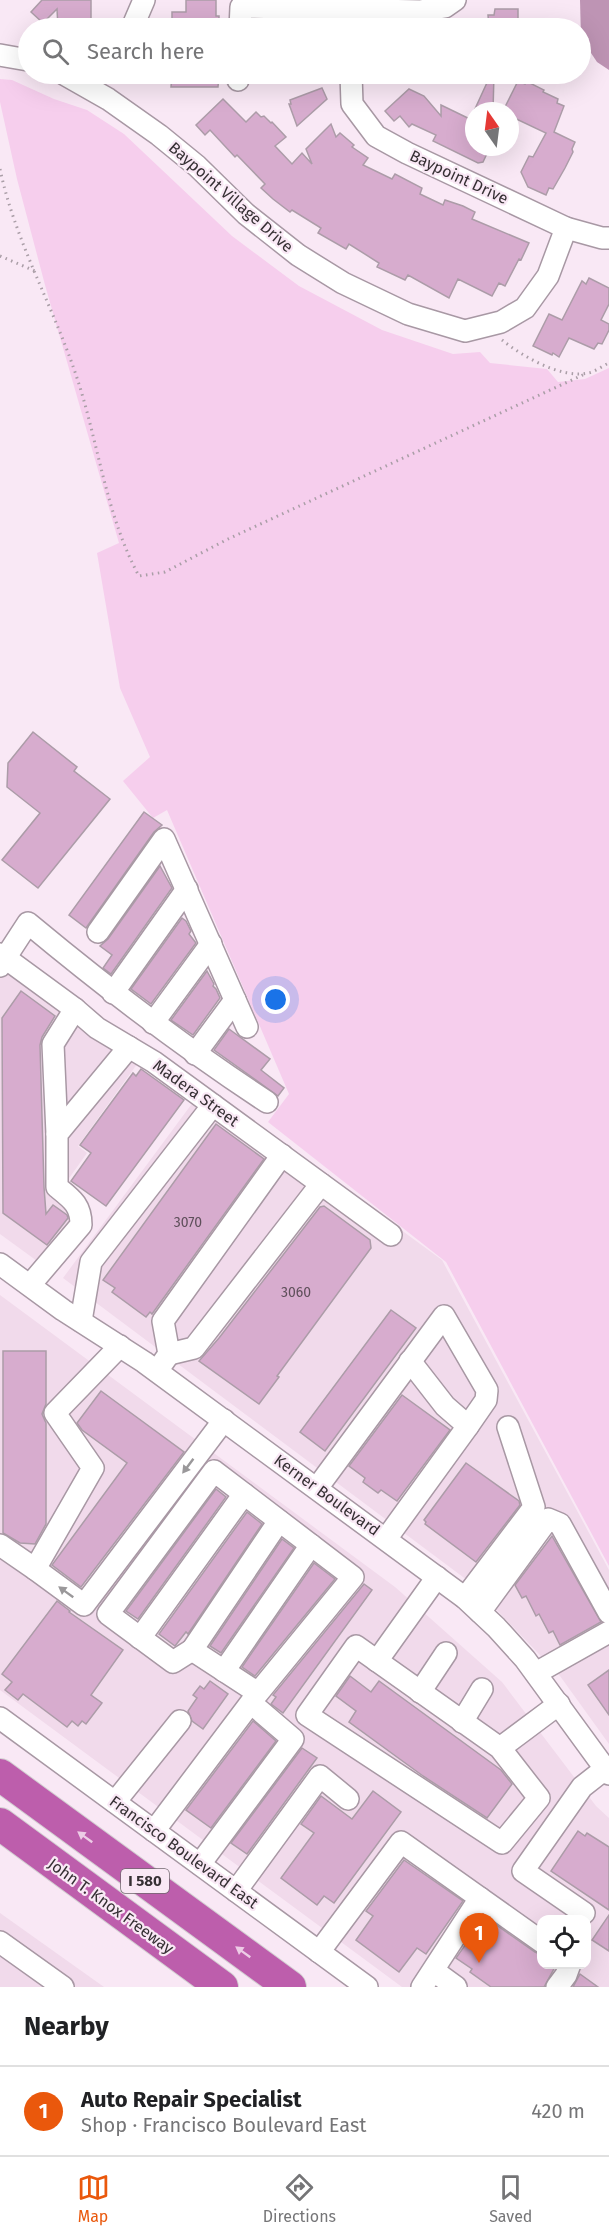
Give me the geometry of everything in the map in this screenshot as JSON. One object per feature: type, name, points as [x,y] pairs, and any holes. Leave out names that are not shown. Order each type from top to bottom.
[{"type":"highway","name":"I 580","points":[[0,1775],[290,1987]]},
{"type":"highway","name":"John T. Knox Freeway","points":[[0,1824],[222,1987]]},
{"type":"street","points":[[136,18],[144,0]]},
{"type":"street","points":[[240,18],[241,7],[350,13],[420,11],[445,7],[454,0]]},
{"type":"street","points":[[0,55],[18,58]]},
{"type":"street","name":"Baypoint Village Drive","points":[[101,84],[260,225],[321,269],[359,291],[408,314],[465,331],[501,322],[525,308],[548,276],[566,228]]},
{"type":"street","name":"Baypoint Drive","points":[[351,84],[352,104],[376,136],[566,228],[609,238]]},
{"type":"street","points":[[98,932],[164,839],[247,1027]]},
{"type":"street","points":[[113,993],[187,890]]},
{"type":"street","points":[[2,960],[28,923],[153,1023],[267,1102]]},
{"type":"street","points":[[153,1023],[211,944]]},
{"type":"street","name":"Madera Street","points":[[2,960],[75,1009],[97,1028],[154,1062],[391,1235]]},
{"type":"street","points":[[195,1054],[236,1000]]},
{"type":"street","points":[[30,1285],[81,1225],[81,1213],[76,1203],[57,1187],[53,1044],[75,1009]]},
{"type":"street","points":[[57,1134],[129,1047]]},
{"type":"street","points":[[81,1322],[91,1262],[213,1105]]},
{"type":"street","points":[[282,1155],[163,1321],[163,1363],[194,1348],[321,1184]]},
{"type":"street","name":"Kerner Boulevard","points":[[0,1264],[81,1322],[120,1346],[163,1363],[224,1420],[472,1605],[512,1644],[536,1673],[607,1772]]},
{"type":"street","points":[[317,1488],[444,1316],[487,1390],[486,1400],[386,1539]]},
{"type":"street","points":[[35,1569],[93,1468],[55,1413],[120,1346]]},
{"type":"street","points":[[410,1361],[446,1406],[468,1426]]},
{"type":"street","points":[[0,1545],[84,1605],[224,1420]]},
{"type":"street","points":[[472,1605],[534,1507],[508,1427]]},
{"type":"street","points":[[154,1831],[255,1698],[353,1577],[214,1471],[108,1614],[173,1662],[192,1650],[279,1521]]},
{"type":"street","points":[[140,1638],[244,1494]]},
{"type":"street","points":[[472,1605],[548,1519],[560,1524],[609,1612]]},
{"type":"street","points":[[224,1671],[311,1545]]},
{"type":"street","points":[[376,1661],[437,1577]]},
{"type":"street","points":[[536,1673],[609,1632]]},
{"type":"street","points":[[356,1646],[376,1661],[500,1748],[539,1798],[502,1843],[307,1715],[356,1646]]},
{"type":"street","points":[[192,1650],[224,1671],[255,1698],[293,1739],[200,1864]]},
{"type":"street","points":[[420,1692],[447,1653]]},
{"type":"street","points":[[462,1722],[482,1689]]},
{"type":"street","points":[[500,1748],[559,1704]]},
{"type":"street","name":"Francisco Boulevard East","points":[[0,1718],[367,1987]]},
{"type":"street","points":[[115,1802],[180,1721]]},
{"type":"street","points":[[584,1913],[523,1871],[582,1787],[607,1772]]},
{"type":"street","points":[[237,1891],[320,1776],[348,1799]]},
{"type":"street","points":[[320,1952],[401,1842],[537,1938]]},
{"type":"street","points":[[456,1987],[428,1979],[480,1898]]},
{"type":"street","points":[[0,1942],[63,1987]]},
{"type":"street","points":[[557,1987],[568,1969]]},
{"type":"path","points":[[0,170],[7,202],[76,375],[129,558],[139,576],[165,572],[228,539],[609,363]]},
{"type":"path","points":[[0,256],[35,271]]},
{"type":"path","points":[[484,326],[521,355],[559,371],[587,373]]},
{"type":"shaded area","points":[[580,0],[609,0],[609,70],[597,62],[591,53],[591,18],[580,18]]},
{"type":"shaded area","points":[[0,79],[12,80],[54,99],[87,110],[124,134],[232,236],[299,286],[382,330],[453,354],[480,352],[490,363],[547,369],[558,382],[585,379],[609,368],[609,1566],[446,1262],[268,1122],[289,1094],[167,810],[153,818],[123,781],[150,757],[120,688],[97,553],[119,543],[45,285],[17,179],[0,102]]},
{"type":"shaded area","points":[[0,961],[140,1060],[78,1146],[87,1153],[67,1181],[83,1195],[90,1216],[81,1239],[55,1274],[0,1234]]},
{"type":"shaded area","points":[[205,1086],[442,1260],[609,1570],[609,1744],[560,1676],[471,1583],[63,1278]]},
{"type":"shaded area","points":[[0,1295],[395,1587],[502,1682],[596,1806],[609,1818],[609,1987],[402,1987],[0,1690]]},
{"type":"shaded area","points":[[0,1913],[104,1987],[0,1987]]},
{"type":"building","points":[[42,0],[91,0],[91,18],[57,18],[57,9],[48,18],[38,18],[31,12]]},
{"type":"building","points":[[186,0],[216,0],[216,16],[219,18],[172,18],[172,12],[186,12]]},
{"type":"building","points":[[495,9],[518,9],[518,18],[488,18],[488,15],[494,15]]},
{"type":"building","points":[[171,84],[218,84],[218,87],[171,87]]},
{"type":"building","points":[[486,84],[494,84],[493,102],[478,102]]},
{"type":"building","points":[[516,84],[532,84],[558,99],[557,103],[564,106],[554,132],[575,142],[565,168],[553,189],[549,188],[546,195],[528,187],[521,172],[529,156],[533,157],[546,133],[519,120],[519,102],[508,102]]},
{"type":"building","points":[[322,88],[327,99],[297,126],[289,104],[291,104],[290,100]]},
{"type":"building","points":[[409,89],[424,96],[441,116],[441,105],[465,117],[465,156],[486,156],[483,162],[478,163],[433,141],[436,135],[412,124],[409,127],[400,116],[394,121],[385,111]]},
{"type":"building","points":[[223,99],[246,122],[256,112],[272,122],[286,137],[275,146],[292,164],[302,153],[312,164],[306,149],[331,124],[336,137],[340,133],[354,145],[352,147],[368,158],[363,165],[392,179],[395,174],[422,188],[420,194],[443,205],[445,200],[463,206],[475,212],[472,219],[529,243],[521,260],[519,259],[505,286],[499,283],[492,296],[458,279],[449,298],[408,275],[405,280],[377,267],[379,263],[349,244],[346,249],[318,233],[321,228],[292,210],[290,212],[273,199],[261,188],[265,184],[237,155],[235,157],[210,130],[205,135],[196,125]]},
{"type":"building","points":[[589,278],[609,288],[609,304],[601,320],[609,324],[609,330],[602,344],[598,343],[594,349],[569,338],[559,357],[533,346],[549,314],[562,320],[582,281],[586,284]]},
{"type":"building","points":[[33,732],[77,767],[74,771],[110,799],[38,888],[2,860],[40,813],[7,787],[8,763]]},
{"type":"building","points":[[144,812],[162,825],[154,832],[86,928],[69,915]]},
{"type":"building","points":[[160,866],[172,888],[111,974],[103,968],[112,955],[100,946],[108,939]]},
{"type":"building","points":[[182,918],[186,921],[191,931],[189,934],[196,943],[151,1004],[131,989]]},
{"type":"building","points":[[207,971],[220,998],[193,1035],[171,1020]]},
{"type":"building","points":[[21,991],[55,1016],[42,1037],[40,1045],[44,1187],[46,1214],[53,1205],[68,1218],[47,1245],[3,1213],[2,1018]]},
{"type":"building","points":[[229,1029],[270,1059],[261,1070],[284,1088],[278,1096],[214,1050]]},
{"type":"building","points":[[141,1069],[184,1100],[106,1206],[71,1181],[91,1153],[80,1145],[133,1073],[136,1076]]},
{"type":"building","points":[[216,1124],[264,1159],[152,1314],[150,1312],[146,1317],[112,1292],[115,1288],[103,1280]]},
{"type":"building","points":[[324,1206],[370,1240],[371,1248],[259,1404],[199,1361],[320,1207]]},
{"type":"building","points":[[391,1310],[416,1328],[325,1451],[300,1432]]},
{"type":"building","points":[[3,1351],[46,1351],[46,1404],[42,1414],[46,1423],[46,1524],[35,1544],[20,1543],[3,1533]]},
{"type":"building","points":[[101,1391],[184,1452],[81,1587],[52,1565],[127,1463],[82,1430],[77,1423]]},
{"type":"building","points":[[402,1395],[450,1430],[397,1501],[381,1490],[378,1493],[363,1482],[365,1478],[349,1466]]},
{"type":"building","points":[[466,1463],[519,1501],[520,1505],[476,1562],[425,1524],[424,1520]]},
{"type":"building","points":[[216,1489],[226,1497],[138,1619],[126,1611]]},
{"type":"building","points":[[247,1512],[262,1524],[188,1634],[186,1632],[175,1646],[159,1634]]},
{"type":"building","points":[[552,1536],[601,1622],[560,1645],[553,1631],[549,1633],[539,1614],[536,1616],[526,1596],[522,1598],[515,1585]]},
{"type":"building","points":[[282,1539],[294,1548],[221,1653],[210,1646]]},
{"type":"building","points":[[314,1563],[335,1579],[255,1676],[242,1667]]},
{"type":"building","points":[[364,1584],[372,1590],[283,1713],[271,1704],[276,1697],[273,1695]]},
{"type":"building","points":[[57,1601],[123,1650],[91,1695],[102,1703],[86,1724],[82,1721],[78,1726],[72,1721],[67,1727],[23,1694],[18,1700],[5,1690],[12,1682],[2,1674]]},
{"type":"building","points":[[609,1670],[609,1715],[588,1685]]},
{"type":"building","points":[[350,1676],[371,1692],[379,1681],[501,1770],[512,1784],[487,1818],[423,1776],[349,1722],[356,1711],[336,1696]]},
{"type":"building","points":[[210,1681],[228,1694],[203,1729],[192,1721],[188,1711],[197,1698],[193,1695],[200,1686],[204,1689]]},
{"type":"building","points":[[253,1721],[276,1741],[211,1828],[186,1810]]},
{"type":"building","points":[[302,1748],[317,1758],[247,1854],[231,1843]]},
{"type":"building","points":[[373,1791],[401,1812],[334,1903],[324,1896],[317,1905],[281,1878],[314,1833],[301,1824],[321,1796],[352,1819]]},
{"type":"building","points":[[578,1831],[585,1836],[587,1833],[609,1847],[609,1910],[551,1871]]},
{"type":"building","points":[[404,1860],[463,1901],[426,1954],[417,1948],[399,1972],[356,1940],[373,1916],[366,1911]]},
{"type":"building","points":[[609,1915],[609,1951],[592,1940]]},
{"type":"building","points":[[485,1917],[537,1953],[537,1969],[554,1969],[544,1987],[491,1987],[470,1972],[472,1969],[456,1958]]},
{"type":"building","points":[[580,1974],[598,1987],[573,1987]]},
{"type":"place","name":"Auto Repair Specialist","points":[[479,1963]]}]
